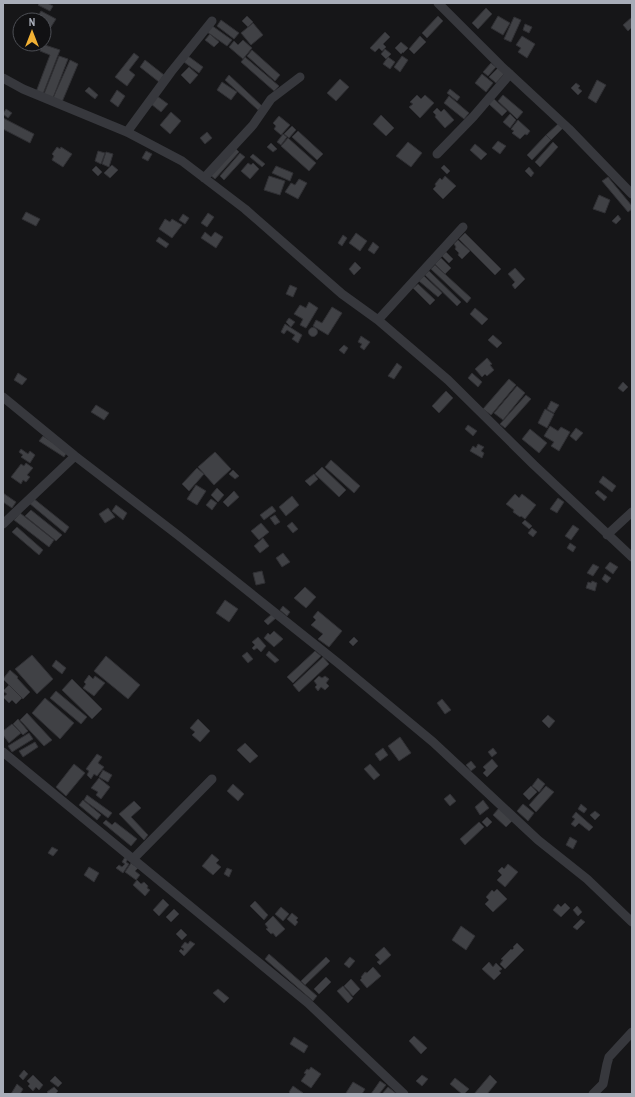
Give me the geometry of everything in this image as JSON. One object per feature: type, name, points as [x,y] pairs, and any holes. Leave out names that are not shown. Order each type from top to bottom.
[{"type":"street","points":[[438,3],[501,66],[570,129],[632,194]]},
{"type":"street","points":[[127,132],[171,72],[212,21]]},
{"type":"street","points":[[437,154],[473,117],[510,74]]},
{"type":"street","points":[[204,178],[253,124],[271,99],[300,77]]},
{"type":"street","points":[[3,78],[23,89],[127,132],[182,161],[245,209],[342,294],[378,320],[448,380],[534,465],[632,557]]},
{"type":"street","points":[[378,320],[463,227]]},
{"type":"street","points":[[3,397],[75,456],[338,662],[433,742],[538,840],[587,879],[632,922]]},
{"type":"street","points":[[3,524],[75,456]]},
{"type":"street","points":[[607,535],[632,512]]},
{"type":"street","points":[[3,752],[308,1003],[404,1094]]},
{"type":"street","points":[[133,859],[212,779]]},
{"type":"street","points":[[593,1094],[603,1084],[609,1057],[632,1032]]},
{"type":"building","points":[[40,3],[47,3],[53,6],[50,11],[38,5]]},
{"type":"building","points":[[486,8],[492,14],[478,29],[472,23]]},
{"type":"building","points":[[247,16],[253,22],[248,27],[242,21]]},
{"type":"building","points":[[438,16],[443,21],[427,38],[422,33]]},
{"type":"building","points":[[498,16],[510,23],[503,35],[491,28]]},
{"type":"building","points":[[52,17],[56,19],[52,25]]},
{"type":"building","points":[[514,17],[521,20],[511,42],[504,39]]},
{"type":"building","points":[[632,17],[632,27],[628,31],[623,25]]},
{"type":"building","points":[[221,20],[239,33],[234,39],[217,26]]},
{"type":"building","points":[[253,23],[263,35],[251,45],[241,33]]},
{"type":"building","points":[[525,24],[532,27],[529,33],[523,30]]},
{"type":"building","points":[[211,25],[232,40],[227,46],[207,32]]},
{"type":"building","points":[[385,32],[390,37],[383,44],[386,47],[382,51],[379,48],[375,52],[370,48]]},
{"type":"building","points":[[210,34],[219,42],[214,47],[205,40]]},
{"type":"building","points":[[420,36],[426,42],[414,54],[409,49]]},
{"type":"building","points":[[522,36],[535,44],[527,58],[518,52],[521,48],[516,45]]},
{"type":"building","points":[[243,40],[252,48],[243,59],[229,47],[234,41],[238,45]]},
{"type":"building","points":[[401,42],[408,48],[401,54],[395,48]]},
{"type":"building","points":[[52,47],[60,50],[43,94],[36,92],[50,55],[42,52],[52,52]]},
{"type":"building","points":[[385,49],[391,54],[386,59],[381,54]]},
{"type":"building","points":[[252,50],[280,75],[275,81],[247,56]]},
{"type":"building","points":[[134,53],[139,57],[129,70],[135,75],[127,86],[115,77]]},
{"type":"building","points":[[59,56],[68,59],[53,98],[44,94]]},
{"type":"building","points":[[188,56],[203,67],[199,73],[184,62]]},
{"type":"building","points":[[402,56],[408,60],[400,72],[394,67]]},
{"type":"building","points":[[245,57],[279,86],[274,91],[241,62]]},
{"type":"building","points":[[388,57],[395,62],[390,69],[383,64]]},
{"type":"building","points":[[70,60],[78,64],[62,102],[53,98]]},
{"type":"building","points":[[145,60],[164,75],[159,82],[140,67]]},
{"type":"building","points":[[491,63],[496,67],[488,76],[483,72]]},
{"type":"building","points":[[189,67],[198,75],[190,84],[181,75]]},
{"type":"building","points":[[498,68],[505,73],[496,83],[489,77]]},
{"type":"building","points":[[482,74],[493,83],[486,92],[475,83]]},
{"type":"building","points":[[229,75],[262,106],[258,110],[225,80]]},
{"type":"building","points":[[340,79],[349,87],[336,101],[327,93]]},
{"type":"building","points":[[597,80],[606,85],[596,103],[588,98]]},
{"type":"building","points":[[222,82],[237,92],[231,100],[217,90]]},
{"type":"building","points":[[576,83],[580,86],[578,88],[582,91],[578,95],[571,88]]},
{"type":"building","points":[[89,87],[98,95],[95,99],[85,91]]},
{"type":"building","points":[[450,89],[460,97],[457,101],[447,93]]},
{"type":"building","points":[[117,90],[125,96],[118,107],[110,101]]},
{"type":"building","points":[[417,95],[421,99],[425,95],[434,103],[420,118],[409,107],[413,104],[410,102]]},
{"type":"building","points":[[503,95],[523,112],[517,119],[498,101]]},
{"type":"building","points":[[157,96],[168,104],[161,112],[151,104]]},
{"type":"building","points":[[449,96],[469,113],[464,119],[444,103]]},
{"type":"building","points":[[494,99],[507,111],[502,116],[489,104]]},
{"type":"building","points":[[437,108],[441,112],[444,109],[454,120],[445,128],[435,117],[436,115],[433,112]]},
{"type":"building","points":[[6,109],[12,113],[8,118],[3,114]]},
{"type":"building","points":[[171,112],[181,121],[170,134],[160,125]]},
{"type":"building","points":[[510,114],[516,120],[510,128],[503,122]]},
{"type":"building","points":[[381,115],[394,128],[386,136],[373,124]]},
{"type":"building","points":[[279,116],[290,125],[281,135],[274,129],[276,126],[273,123]]},
{"type":"building","points":[[3,118],[34,134],[30,143],[3,129]]},
{"type":"building","points":[[518,120],[530,131],[527,135],[525,134],[520,139],[512,133],[514,131],[511,129]]},
{"type":"building","points":[[558,124],[563,128],[551,140],[546,135]]},
{"type":"building","points":[[292,126],[296,130],[289,138],[284,134]]},
{"type":"building","points":[[298,131],[323,154],[317,160],[292,137]]},
{"type":"building","points":[[207,132],[212,138],[205,144],[200,138]]},
{"type":"building","points":[[283,134],[287,137],[281,145],[277,142]]},
{"type":"building","points":[[546,135],[551,140],[532,160],[527,155]]},
{"type":"building","points":[[288,138],[316,163],[309,171],[281,146]]},
{"type":"building","points":[[498,141],[506,146],[500,154],[492,148]]},
{"type":"building","points":[[408,142],[422,153],[411,167],[396,156]]},
{"type":"building","points":[[553,142],[558,147],[540,167],[535,162]]},
{"type":"building","points":[[271,143],[277,149],[273,152],[267,147]]},
{"type":"building","points":[[475,144],[487,154],[481,160],[470,150]]},
{"type":"building","points":[[57,147],[60,149],[61,147],[72,154],[63,167],[52,160],[54,156],[52,154]]},
{"type":"building","points":[[235,148],[239,152],[215,179],[210,175]]},
{"type":"building","points":[[98,151],[105,153],[101,164],[95,161]]},
{"type":"building","points":[[146,151],[152,154],[148,161],[142,158]]},
{"type":"building","points":[[106,152],[113,154],[109,167],[102,164]]},
{"type":"building","points":[[240,153],[245,157],[224,180],[220,176]]},
{"type":"building","points":[[253,154],[265,164],[262,167],[250,157]]},
{"type":"building","points":[[248,163],[251,165],[253,163],[259,169],[250,179],[241,171]]},
{"type":"building","points":[[112,165],[118,170],[110,178],[104,173]]},
{"type":"building","points":[[444,165],[450,171],[447,174],[441,168]]},
{"type":"building","points":[[96,166],[102,172],[98,176],[92,170]]},
{"type":"building","points":[[276,166],[293,173],[290,181],[272,173]]},
{"type":"building","points":[[529,167],[534,173],[531,177],[525,171]]},
{"type":"building","points":[[269,176],[285,181],[280,195],[264,190]]},
{"type":"building","points":[[445,176],[456,186],[443,199],[433,189],[440,178],[442,180]]},
{"type":"building","points":[[608,177],[632,206],[632,209],[628,212],[602,181]]},
{"type":"building","points":[[299,179],[307,183],[298,199],[285,192],[291,183],[295,185]]},
{"type":"building","points":[[599,195],[610,200],[605,213],[593,209]]},
{"type":"building","points":[[26,212],[40,219],[36,226],[22,219]]},
{"type":"building","points":[[208,213],[214,217],[207,227],[201,223]]},
{"type":"building","points":[[183,214],[189,218],[185,224],[179,220]]},
{"type":"building","points":[[618,215],[621,219],[616,224],[612,221]]},
{"type":"building","points":[[165,219],[170,222],[172,219],[182,225],[172,238],[159,229]]},
{"type":"building","points":[[205,232],[211,237],[215,232],[223,237],[216,248],[201,238]]},
{"type":"building","points":[[356,233],[367,241],[360,251],[349,243]]},
{"type":"building","points":[[465,233],[501,269],[495,275],[459,239]]},
{"type":"building","points":[[343,235],[347,238],[342,246],[338,243]]},
{"type":"building","points":[[159,237],[169,244],[166,248],[156,241]]},
{"type":"building","points":[[458,240],[470,251],[462,259],[455,249],[456,247],[454,244]]},
{"type":"building","points":[[373,242],[379,247],[374,254],[368,250]]},
{"type":"building","points":[[446,252],[453,259],[449,263],[442,256]]},
{"type":"building","points":[[441,258],[451,268],[445,274],[435,264]]},
{"type":"building","points":[[355,262],[361,268],[354,275],[349,269]]},
{"type":"building","points":[[435,265],[471,298],[467,303],[431,269]]},
{"type":"building","points":[[515,268],[525,279],[515,289],[512,285],[515,282],[508,274]]},
{"type":"building","points":[[429,271],[461,302],[457,306],[425,275]]},
{"type":"building","points":[[424,276],[442,293],[438,297],[419,281]]},
{"type":"building","points":[[418,284],[435,300],[430,305],[413,288]]},
{"type":"building","points":[[290,285],[297,288],[293,297],[286,294]]},
{"type":"building","points":[[309,302],[318,308],[306,328],[300,325],[303,319],[294,314],[300,305],[306,308]]},
{"type":"building","points":[[332,307],[342,313],[328,335],[313,326],[316,320],[322,323]]},
{"type":"building","points":[[475,308],[488,319],[482,325],[470,314]]},
{"type":"building","points":[[289,318],[295,322],[291,327],[286,322]]},
{"type":"building","points":[[285,324],[302,335],[298,343],[292,339],[295,335],[287,330],[284,334],[281,332]]},
{"type":"building","points":[[311,328],[315,328],[317,332],[315,336],[311,336],[309,334],[309,330]]},
{"type":"building","points":[[493,335],[502,343],[497,348],[488,340]]},
{"type":"building","points":[[361,336],[370,342],[364,350],[360,347],[362,344],[358,342]]},
{"type":"building","points":[[344,345],[348,348],[344,354],[339,350]]},
{"type":"building","points":[[487,358],[492,364],[490,365],[494,370],[487,376],[485,374],[482,377],[475,369]]},
{"type":"building","points":[[397,363],[402,367],[394,379],[388,376]]},
{"type":"building","points":[[18,373],[27,379],[22,385],[14,380]]},
{"type":"building","points":[[472,373],[482,382],[478,387],[468,378]]},
{"type":"building","points":[[509,379],[516,385],[491,415],[483,409]]},
{"type":"building","points":[[623,382],[628,387],[623,392],[618,388]]},
{"type":"building","points":[[517,386],[525,393],[503,420],[494,413]]},
{"type":"building","points":[[446,391],[453,398],[439,413],[432,406]]},
{"type":"building","points":[[526,395],[531,399],[505,428],[500,424]]},
{"type":"building","points":[[551,401],[559,405],[554,413],[547,409]]},
{"type":"building","points":[[96,405],[109,413],[104,420],[91,412]]},
{"type":"building","points":[[545,409],[554,414],[547,428],[538,423]]},
{"type":"building","points":[[468,425],[477,431],[473,436],[465,429]]},
{"type":"building","points":[[550,426],[558,431],[561,427],[570,432],[559,451],[551,446],[554,442],[544,436]]},
{"type":"building","points":[[576,428],[583,433],[576,441],[570,436]]},
{"type":"building","points":[[530,429],[547,443],[539,453],[522,439]]},
{"type":"building","points":[[43,436],[67,452],[64,457],[39,441]]},
{"type":"building","points":[[478,444],[484,447],[481,451],[484,453],[482,458],[470,451],[473,446],[476,448]]},
{"type":"building","points":[[21,449],[28,454],[30,451],[35,455],[30,463],[21,457],[23,455],[19,452]]},
{"type":"building","points":[[215,452],[231,469],[214,485],[198,467]]},
{"type":"building","points":[[331,460],[360,486],[354,493],[325,467]]},
{"type":"building","points":[[26,463],[33,468],[27,475],[30,477],[26,482],[23,480],[21,484],[11,477],[21,464],[24,466]]},
{"type":"building","points":[[322,467],[346,490],[339,497],[315,474]]},
{"type":"building","points":[[197,468],[204,474],[189,491],[182,484]]},
{"type":"building","points":[[233,470],[239,476],[235,479],[229,474]]},
{"type":"building","points":[[314,474],[318,479],[310,486],[305,481]]},
{"type":"building","points":[[603,476],[616,486],[612,492],[599,482]]},
{"type":"building","points":[[196,485],[206,491],[197,505],[187,499]]},
{"type":"building","points":[[217,488],[224,495],[218,502],[211,495]]},
{"type":"building","points":[[598,490],[607,497],[604,501],[595,493]]},
{"type":"building","points":[[234,491],[239,497],[228,507],[223,502]]},
{"type":"building","points":[[3,493],[16,502],[12,508],[3,502]]},
{"type":"building","points":[[515,494],[519,498],[522,494],[536,505],[525,519],[513,512],[514,510],[506,504]]},
{"type":"building","points":[[292,496],[299,505],[286,516],[279,507]]},
{"type":"building","points":[[33,498],[69,527],[65,533],[29,503]]},
{"type":"building","points":[[558,498],[564,502],[557,513],[550,509]]},
{"type":"building","points":[[211,499],[217,503],[212,510],[206,505]]},
{"type":"building","points":[[116,505],[127,513],[123,520],[112,511]]},
{"type":"building","points":[[272,506],[276,511],[264,520],[260,515]]},
{"type":"building","points":[[108,508],[115,517],[105,523],[99,514]]},
{"type":"building","points":[[31,510],[62,535],[56,541],[25,516]]},
{"type":"building","points":[[20,513],[54,540],[49,547],[14,520]]},
{"type":"building","points":[[275,515],[280,522],[275,525],[270,518]]},
{"type":"building","points":[[525,520],[532,526],[529,529],[522,523]]},
{"type":"building","points":[[292,522],[298,529],[293,533],[287,526]]},
{"type":"building","points":[[261,523],[269,532],[259,540],[251,531]]},
{"type":"building","points":[[573,525],[579,529],[571,540],[565,536]]},
{"type":"building","points":[[17,527],[43,550],[39,555],[12,532]]},
{"type":"building","points":[[532,528],[537,532],[533,537],[528,533]]},
{"type":"building","points":[[263,538],[269,546],[260,553],[254,546]]},
{"type":"building","points":[[570,543],[576,547],[573,552],[567,548]]},
{"type":"building","points":[[283,553],[290,562],[282,567],[276,558]]},
{"type":"building","points":[[610,562],[618,567],[613,574],[605,568]]},
{"type":"building","points":[[593,564],[599,567],[593,576],[587,573]]},
{"type":"building","points":[[262,571],[265,583],[256,585],[253,573]]},
{"type":"building","points":[[605,574],[611,578],[607,583],[602,579]]},
{"type":"building","points":[[592,581],[597,583],[595,591],[586,588],[588,582],[591,583]]},
{"type":"building","points":[[305,587],[316,597],[306,608],[294,598]]},
{"type":"building","points":[[225,600],[238,609],[229,622],[216,613]]},
{"type":"building","points":[[283,606],[290,612],[287,616],[280,610]]},
{"type":"building","points":[[318,611],[342,631],[329,647],[318,639],[323,634],[311,625],[316,620],[313,617]]},
{"type":"building","points":[[272,614],[276,618],[268,625],[264,621]]},
{"type":"building","points":[[274,631],[283,639],[274,647],[264,638],[268,633],[270,635]]},
{"type":"building","points":[[258,637],[266,646],[261,652],[257,648],[254,650],[252,648],[255,645],[252,642]]},
{"type":"building","points":[[354,637],[358,641],[353,646],[349,642]]},
{"type":"building","points":[[269,651],[279,660],[275,663],[266,655]]},
{"type":"building","points":[[315,651],[321,656],[293,683],[287,677]]},
{"type":"building","points":[[247,652],[253,659],[248,663],[242,656]]},
{"type":"building","points":[[32,655],[53,679],[37,694],[15,669]]},
{"type":"building","points":[[106,656],[140,685],[128,699],[94,671]]},
{"type":"building","points":[[323,657],[329,664],[299,692],[293,685]]},
{"type":"building","points":[[56,660],[66,668],[62,674],[52,666]]},
{"type":"building","points":[[10,670],[18,677],[17,678],[30,692],[23,699],[3,679]]},
{"type":"building","points":[[89,675],[93,679],[95,676],[105,683],[94,696],[83,688],[86,684],[84,682]]},
{"type":"building","points":[[319,676],[322,678],[325,676],[329,679],[326,683],[329,686],[325,690],[321,687],[318,691],[315,687],[317,685],[314,681]]},
{"type":"building","points":[[72,679],[102,709],[92,719],[62,690]]},
{"type":"building","points":[[9,685],[22,698],[16,704],[12,700],[9,703],[3,697],[7,694],[3,691]]},
{"type":"building","points":[[56,691],[87,717],[81,724],[50,698]]},
{"type":"building","points":[[45,698],[74,723],[60,739],[32,713]]},
{"type":"building","points":[[442,699],[451,710],[445,714],[437,703]]},
{"type":"building","points":[[27,713],[52,740],[44,746],[20,720]]},
{"type":"building","points":[[548,715],[555,721],[549,728],[542,721]]},
{"type":"building","points":[[18,719],[28,731],[23,735],[13,724]]},
{"type":"building","points":[[198,719],[210,731],[200,742],[192,735],[195,732],[190,728]]},
{"type":"building","points":[[12,724],[21,733],[9,743],[3,735],[3,731]]},
{"type":"building","points":[[29,733],[33,739],[12,752],[8,746]]},
{"type":"building","points":[[400,737],[411,753],[399,761],[388,746]]},
{"type":"building","points":[[35,742],[38,747],[23,757],[19,751]]},
{"type":"building","points":[[245,743],[258,756],[250,763],[237,750]]},
{"type":"building","points":[[383,748],[388,755],[380,761],[375,754]]},
{"type":"building","points":[[493,748],[497,753],[492,757],[488,752]]},
{"type":"building","points":[[97,754],[102,757],[98,763],[104,767],[97,776],[94,774],[91,779],[87,775],[89,771],[86,769]]},
{"type":"building","points":[[492,759],[498,766],[487,777],[483,773],[486,770],[483,767]]},
{"type":"building","points":[[471,761],[476,767],[471,771],[466,765]]},
{"type":"building","points":[[74,764],[85,773],[66,796],[56,787]]},
{"type":"building","points":[[370,764],[380,775],[374,780],[364,769]]},
{"type":"building","points":[[103,770],[112,775],[108,782],[99,777]]},
{"type":"building","points":[[99,778],[110,787],[101,799],[96,795],[98,792],[91,788]]},
{"type":"building","points":[[538,778],[545,784],[539,792],[532,786]]},
{"type":"building","points":[[233,784],[244,794],[238,801],[227,791]]},
{"type":"building","points":[[531,786],[537,792],[529,800],[523,794]]},
{"type":"building","points":[[546,786],[554,792],[536,812],[529,805]]},
{"type":"building","points":[[450,794],[456,801],[450,806],[444,799]]},
{"type":"building","points":[[87,795],[112,813],[108,818],[84,800]]},
{"type":"building","points":[[83,800],[101,815],[97,820],[79,805]]},
{"type":"building","points":[[483,800],[489,808],[480,815],[475,807]]},
{"type":"building","points":[[134,801],[141,808],[131,817],[148,835],[144,840],[119,814]]},
{"type":"building","points":[[523,804],[534,813],[528,821],[517,811]]},
{"type":"building","points":[[581,804],[587,809],[584,813],[578,809]]},
{"type":"building","points":[[499,808],[512,821],[506,827],[493,815]]},
{"type":"building","points":[[595,811],[600,815],[595,820],[590,815]]},
{"type":"building","points":[[576,812],[593,827],[589,831],[579,823],[575,827],[571,824],[575,819],[572,817]]},
{"type":"building","points":[[487,817],[492,822],[487,827],[482,822]]},
{"type":"building","points":[[106,820],[112,825],[115,822],[137,839],[131,846],[103,823]]},
{"type":"building","points":[[479,822],[484,827],[465,845],[460,839]]},
{"type":"building","points":[[570,837],[577,841],[573,849],[566,845]]},
{"type":"building","points":[[52,847],[58,850],[53,856],[48,853]]},
{"type":"building","points":[[212,854],[219,860],[216,863],[221,867],[213,875],[202,866]]},
{"type":"building","points":[[125,857],[128,859],[126,862],[129,864],[123,873],[116,868],[119,865],[122,867],[125,864],[122,862]]},
{"type":"building","points":[[131,863],[138,868],[135,871],[140,875],[136,880],[125,872]]},
{"type":"building","points":[[508,864],[518,872],[505,887],[497,880],[502,875],[498,871],[502,867],[504,869]]},
{"type":"building","points":[[89,867],[99,873],[94,882],[84,875]]},
{"type":"building","points":[[227,868],[232,870],[229,877],[224,874]]},
{"type":"building","points":[[137,880],[141,884],[144,882],[150,890],[145,896],[133,885]]},
{"type":"building","points":[[497,889],[507,899],[493,912],[485,904],[489,900],[486,897],[492,890],[494,892]]},
{"type":"building","points":[[163,899],[169,905],[159,916],[153,910]]},
{"type":"building","points":[[255,901],[268,915],[264,920],[250,906]]},
{"type":"building","points":[[565,903],[570,908],[561,917],[553,910],[558,904],[561,907]]},
{"type":"building","points":[[577,906],[582,912],[578,916],[573,910]]},
{"type":"building","points":[[281,907],[289,914],[283,921],[275,914]]},
{"type":"building","points":[[174,909],[179,914],[171,922],[166,917]]},
{"type":"building","points":[[292,913],[298,918],[296,920],[298,922],[295,926],[287,919]]},
{"type":"building","points":[[273,916],[285,929],[276,937],[273,933],[271,934],[266,929],[268,928],[265,924]]},
{"type":"building","points":[[581,919],[585,922],[577,930],[573,927]]},
{"type":"building","points":[[461,926],[475,936],[466,950],[452,940]]},
{"type":"building","points":[[181,929],[187,935],[182,940],[176,934]]},
{"type":"building","points":[[190,941],[195,944],[184,956],[179,951],[181,949],[183,951],[184,949],[181,947],[185,942],[188,944]]},
{"type":"building","points":[[517,943],[524,950],[505,969],[500,964],[503,960],[501,959],[514,948],[513,947]]},
{"type":"building","points":[[384,947],[391,955],[380,965],[377,962],[380,960],[375,955]]},
{"type":"building","points":[[269,954],[317,996],[313,1001],[265,959]]},
{"type":"building","points":[[326,957],[330,961],[305,985],[301,981]]},
{"type":"building","points":[[350,957],[355,961],[349,968],[344,964]]},
{"type":"building","points":[[489,962],[493,967],[496,963],[502,969],[499,971],[501,973],[494,980],[482,969]]},
{"type":"building","points":[[373,967],[381,976],[367,988],[360,980],[365,972],[367,973]]},
{"type":"building","points":[[326,977],[331,982],[319,994],[314,989]]},
{"type":"building","points":[[351,979],[360,989],[353,996],[344,986]]},
{"type":"building","points":[[343,986],[353,998],[348,1003],[337,991]]},
{"type":"building","points":[[218,989],[229,998],[224,1003],[213,993]]},
{"type":"building","points":[[414,1036],[427,1048],[421,1054],[409,1041]]},
{"type":"building","points":[[294,1037],[308,1046],[304,1053],[290,1044]]},
{"type":"building","points":[[311,1067],[321,1074],[311,1088],[301,1081],[306,1074],[304,1073]]},
{"type":"building","points":[[24,1070],[28,1074],[23,1080],[19,1076]]},
{"type":"building","points":[[33,1075],[43,1085],[39,1090],[36,1087],[33,1091],[28,1086],[30,1084],[27,1081]]},
{"type":"building","points":[[422,1075],[428,1079],[422,1086],[416,1081]]},
{"type":"building","points":[[490,1075],[497,1082],[487,1094],[474,1094]]},
{"type":"building","points":[[55,1076],[62,1083],[58,1087],[50,1081]]},
{"type":"building","points":[[455,1078],[469,1089],[464,1094],[450,1084]]},
{"type":"building","points":[[380,1081],[386,1085],[379,1094],[371,1094]]},
{"type":"building","points":[[353,1082],[365,1089],[362,1094],[346,1093]]},
{"type":"building","points":[[17,1084],[23,1089],[20,1094],[11,1094]]},
{"type":"building","points":[[293,1086],[303,1094],[291,1094],[289,1092]]},
{"type":"building","points":[[54,1087],[58,1091],[55,1094],[49,1094],[47,1092]]},
{"type":"building","points":[[388,1087],[397,1094],[382,1094]]}]
